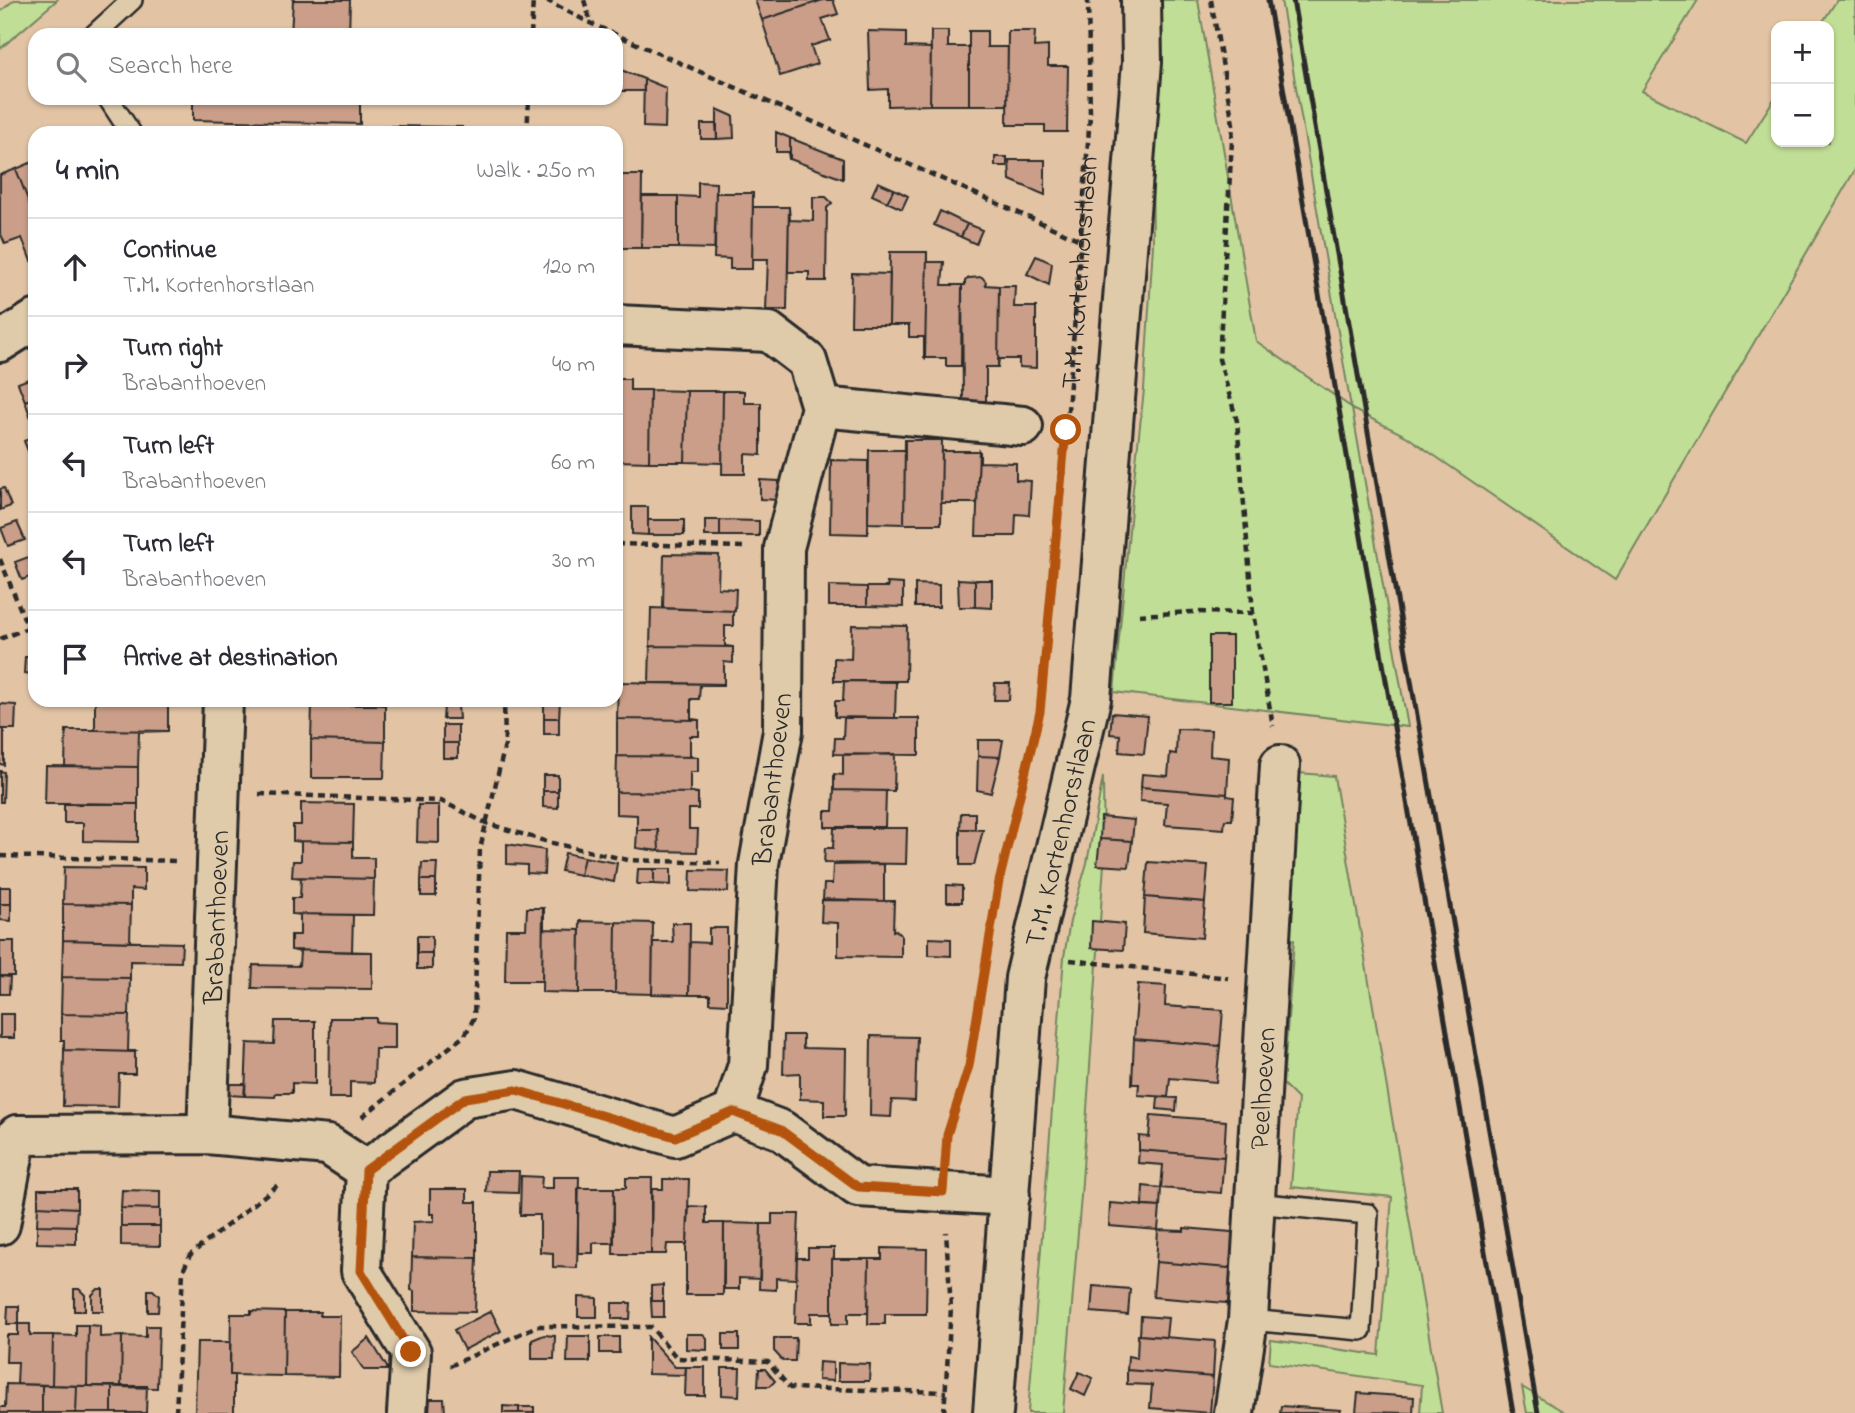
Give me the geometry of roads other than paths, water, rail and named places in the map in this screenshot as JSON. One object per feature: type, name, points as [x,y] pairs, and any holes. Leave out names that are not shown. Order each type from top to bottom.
[{"type":"street","name":"T.M. Kortenhorstlaan","points":[[993,1413],[1025,978],[1091,699],[1142,62],[1141,0]]},
{"type":"street","points":[[0,342],[28,324]]},
{"type":"street","points":[[623,325],[769,332],[807,361],[821,407],[1023,426]]},
{"type":"street","name":"Brabanthoeven","points":[[733,1112],[748,1065],[759,864],[783,731],[785,548],[821,407]]},
{"type":"street","name":"Brabanthoeven","points":[[207,1134],[223,707]]},
{"type":"street","name":"Peelhoeven","points":[[1234,1413],[1248,1320],[1280,765]]},
{"type":"street","points":[[366,1170],[465,1098],[516,1090],[675,1137],[733,1112],[781,1130],[858,1187],[1010,1196]]},
{"type":"street","points":[[0,1224],[8,1127],[207,1134],[328,1145],[366,1170]]},
{"type":"street","points":[[366,1170],[361,1271],[411,1352],[408,1399]]},
{"type":"lane","points":[[102,28],[132,0]]},
{"type":"lane","points":[[113,105],[126,126]]},
{"type":"lane","points":[[1248,1320],[1361,1330],[1368,1214],[1255,1203]]},
{"type":"railway","points":[[1268,0],[1513,1413]]},
{"type":"railway","points":[[1293,0],[1538,1413]]}]
